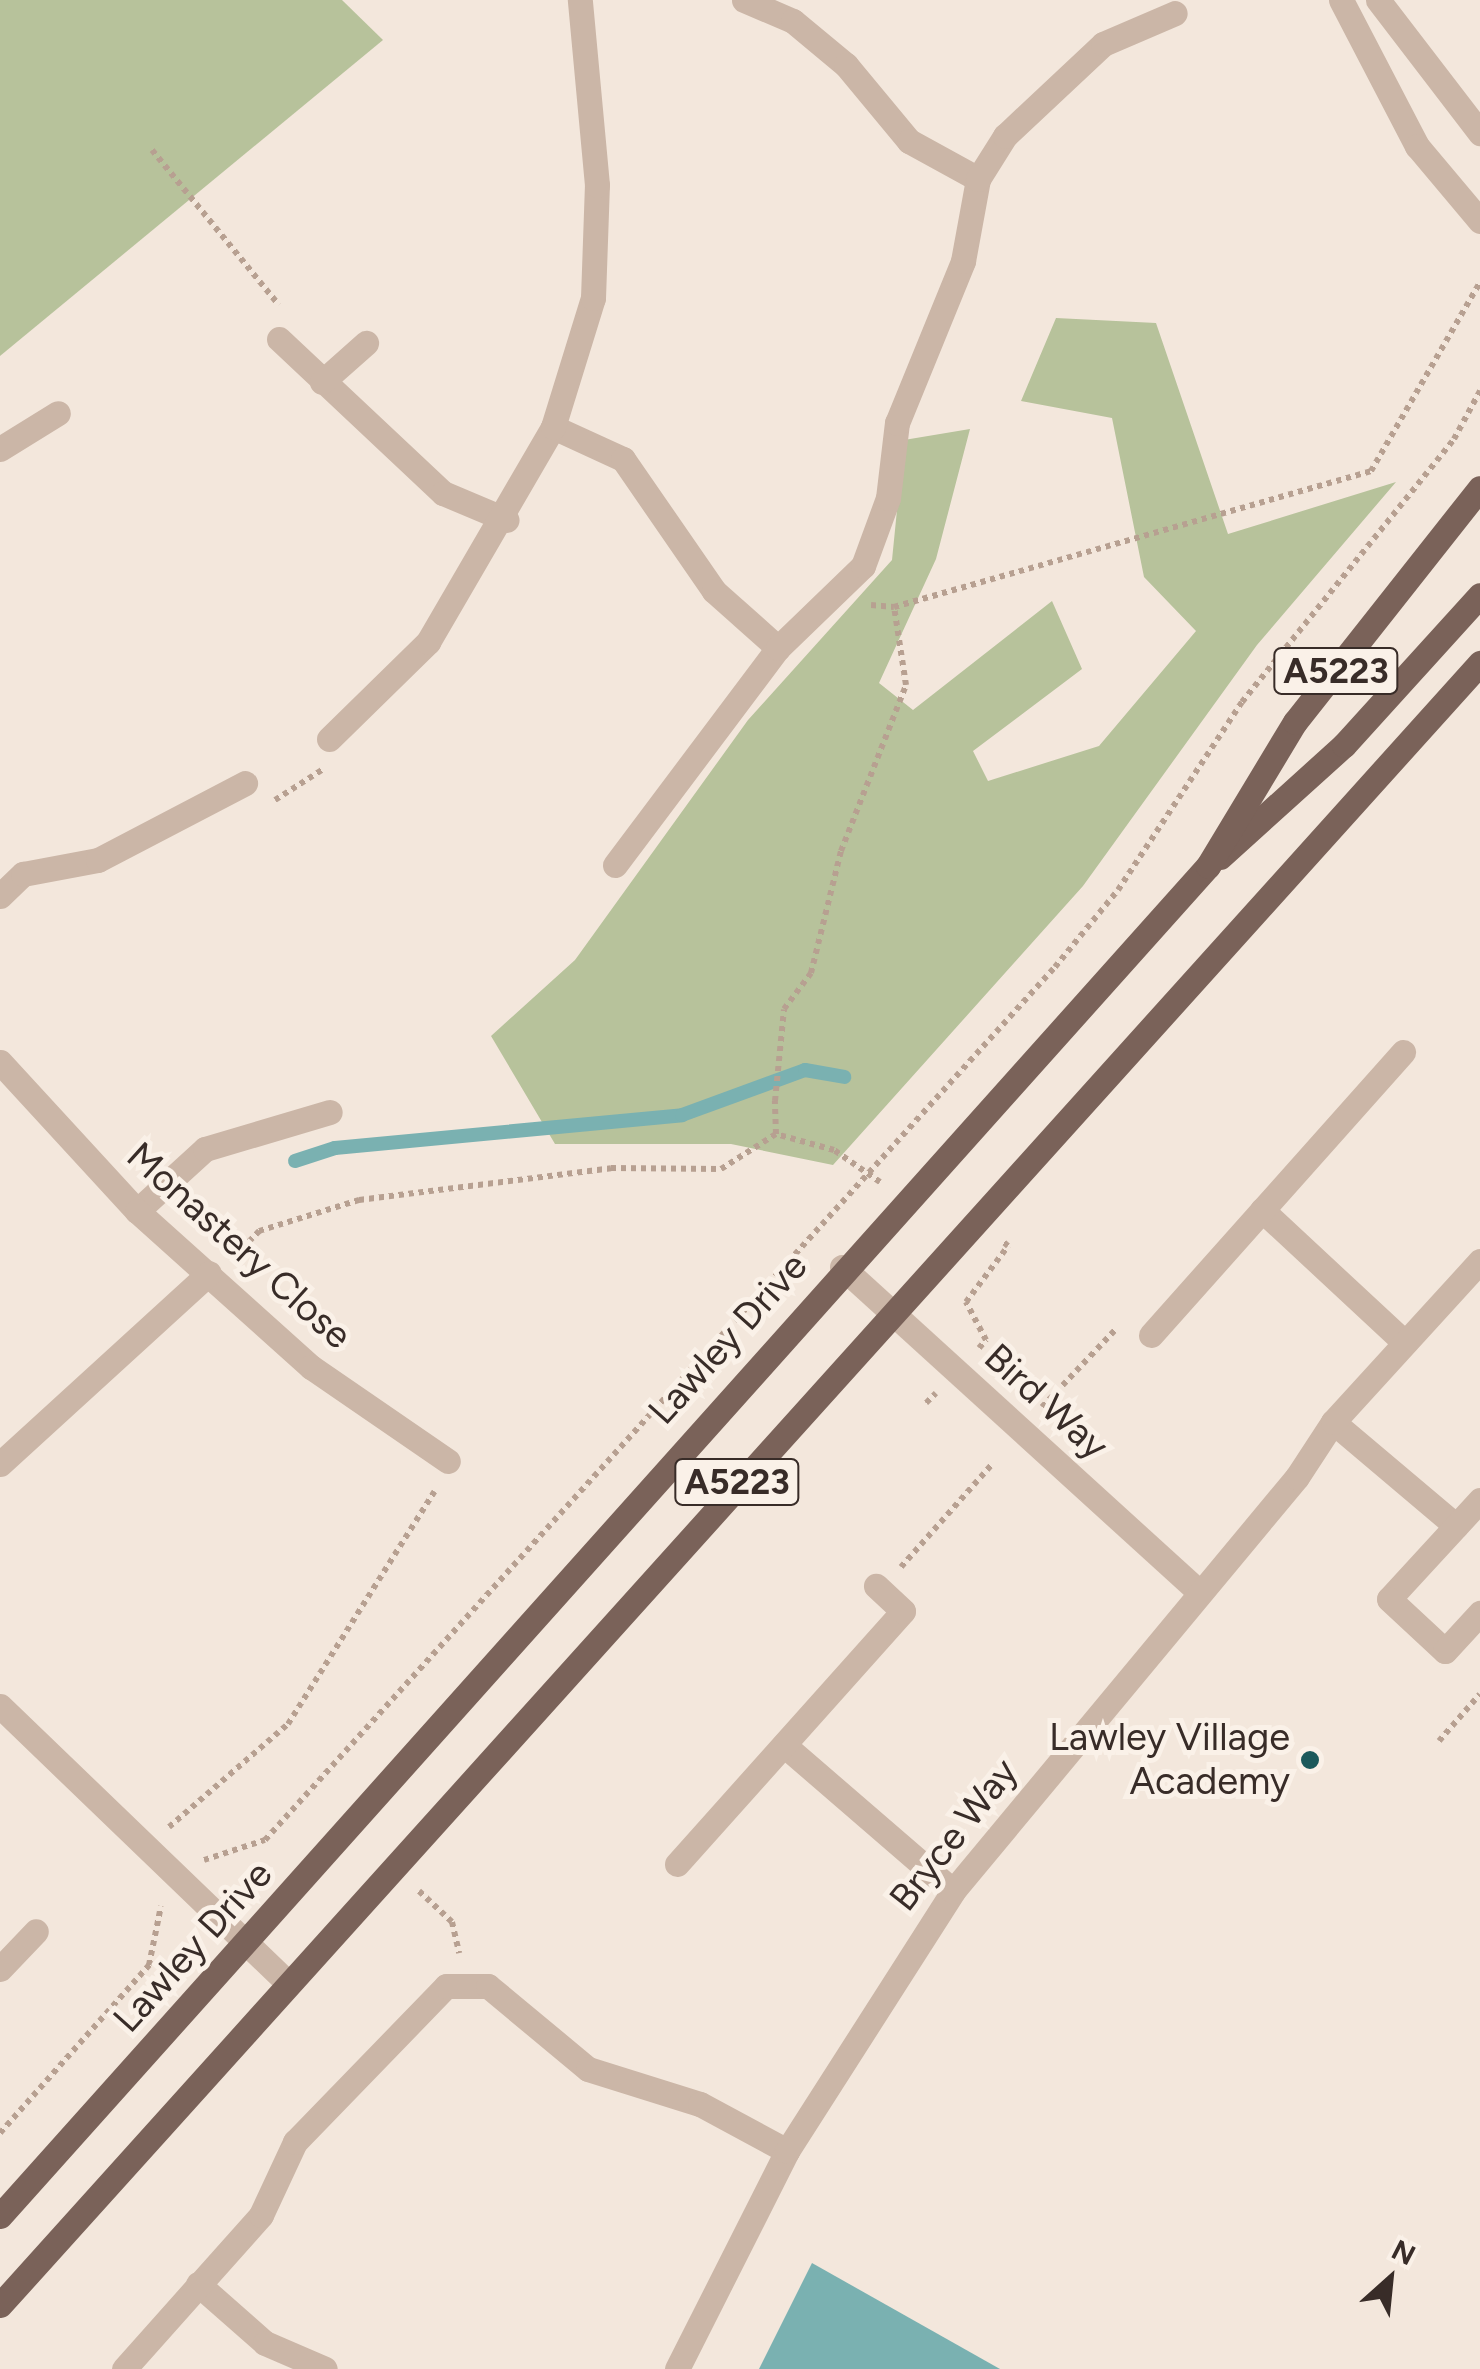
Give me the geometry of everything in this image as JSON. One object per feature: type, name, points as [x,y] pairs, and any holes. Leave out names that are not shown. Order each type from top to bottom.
[{"type":"main road","name":"Lawley Drive","points":[[0,2216],[246,1947],[842,1267],[1208,866],[1295,722],[1480,488]]},
{"type":"main road","points":[[1208,866],[1344,745],[1480,595]]},
{"type":"main road","name":"A5223","points":[[0,2306],[891,1311],[1480,663]]},
{"type":"street","points":[[329,739],[428,642],[507,520],[554,427],[592,298],[597,185],[580,0]]},
{"type":"street","points":[[744,0],[793,20],[846,65],[910,141],[978,179]]},
{"type":"street","points":[[1341,0],[1417,146],[1480,221]]},
{"type":"street","points":[[1378,0],[1480,132]]},
{"type":"street","points":[[615,865],[778,648],[844,591],[864,566],[888,498],[896,423],[963,261],[978,179],[1054,82],[1103,44],[1175,14]]},
{"type":"street","points":[[279,340],[444,493],[507,520]]},
{"type":"street","points":[[322,382],[366,342]]},
{"type":"street","points":[[0,450],[58,413]]},
{"type":"street","points":[[554,427],[623,460],[714,592],[778,648]]},
{"type":"street","points":[[0,896],[23,874],[98,860],[244,783]]},
{"type":"street","points":[[1151,1335],[1404,1052]]},
{"type":"street","name":"Monastery Close","points":[[0,1062],[137,1210],[310,1367],[448,1461]]},
{"type":"street","points":[[137,1210],[205,1149],[330,1112]]},
{"type":"street","points":[[1262,1210],[1405,1343]]},
{"type":"street","name":"Bryce Way","points":[[677,2369],[788,2151],[953,1891],[1333,1422],[1480,1261]]},
{"type":"street","name":"Bird Way","points":[[842,1267],[1199,1592]]},
{"type":"street","points":[[0,1464],[212,1275]]},
{"type":"street","points":[[1333,1422],[1456,1526]]},
{"type":"street","points":[[1480,1500],[1389,1599],[1445,1651],[1480,1613]]},
{"type":"street","points":[[676,1864],[903,1611],[878,1588]]},
{"type":"street","points":[[0,1706],[145,1853],[288,1982]]},
{"type":"street","points":[[784,1744],[953,1891]]},
{"type":"street","points":[[0,1968],[36,1931]]},
{"type":"street","points":[[124,2369],[261,2215],[296,2142],[430,1993],[466,1982],[498,1990],[588,2070],[700,2104],[788,2151]]},
{"type":"street","points":[[198,2284],[265,2343],[325,2369]]},
{"type":"path","points":[[152,150],[283,309],[279,340]]},
{"type":"path","points":[[844,591],[894,607],[1371,472],[1480,282]]},
{"type":"path","points":[[210,1853],[249,1850],[274,1831],[1118,890],[1242,702],[1402,509],[1480,391]]},
{"type":"path","points":[[776,1134],[775,1101],[784,1009],[811,973],[841,851],[906,685],[894,607]]},
{"type":"path","points":[[244,783],[274,801],[321,774],[329,739]]},
{"type":"path","points":[[776,1134],[867,1171]]},
{"type":"path","points":[[212,1275],[259,1231],[359,1200],[610,1168],[720,1169],[776,1134]]},
{"type":"path","points":[[986,1340],[966,1302],[1008,1246]]},
{"type":"path","points":[[1041,1408],[1130,1314],[1151,1335]]},
{"type":"path","points":[[145,1853],[288,1724],[448,1461]]},
{"type":"path","points":[[878,1588],[993,1463]]},
{"type":"path","points":[[1439,1740],[1480,1694]]},
{"type":"path","points":[[437,1908],[452,1922],[466,1982]]},
{"type":"path","points":[[0,2134],[149,1965],[154,1914]]},
{"type":"green space","points":[[0,0],[342,0],[383,40],[0,356]]},
{"type":"green space","points":[[1056,318],[1156,323],[1228,534],[1396,482],[1257,645],[1083,886],[833,1165],[731,1144],[555,1144],[491,1036],[575,960],[748,720],[892,560],[904,440],[970,429],[936,559],[879,683],[913,710],[1052,601],[1082,669],[973,751],[988,781],[1099,746],[1196,631],[1144,577],[1112,418],[1021,401]]},
{"type":"water","points":[[812,2263],[1000,2369],[759,2369]]},
{"type":"waterway","points":[[295,1161],[335,1148],[682,1115],[805,1070],[844,1077]]},
{"type":"place","name":"Lawley Village Academy","points":[[1310,1760]]}]
